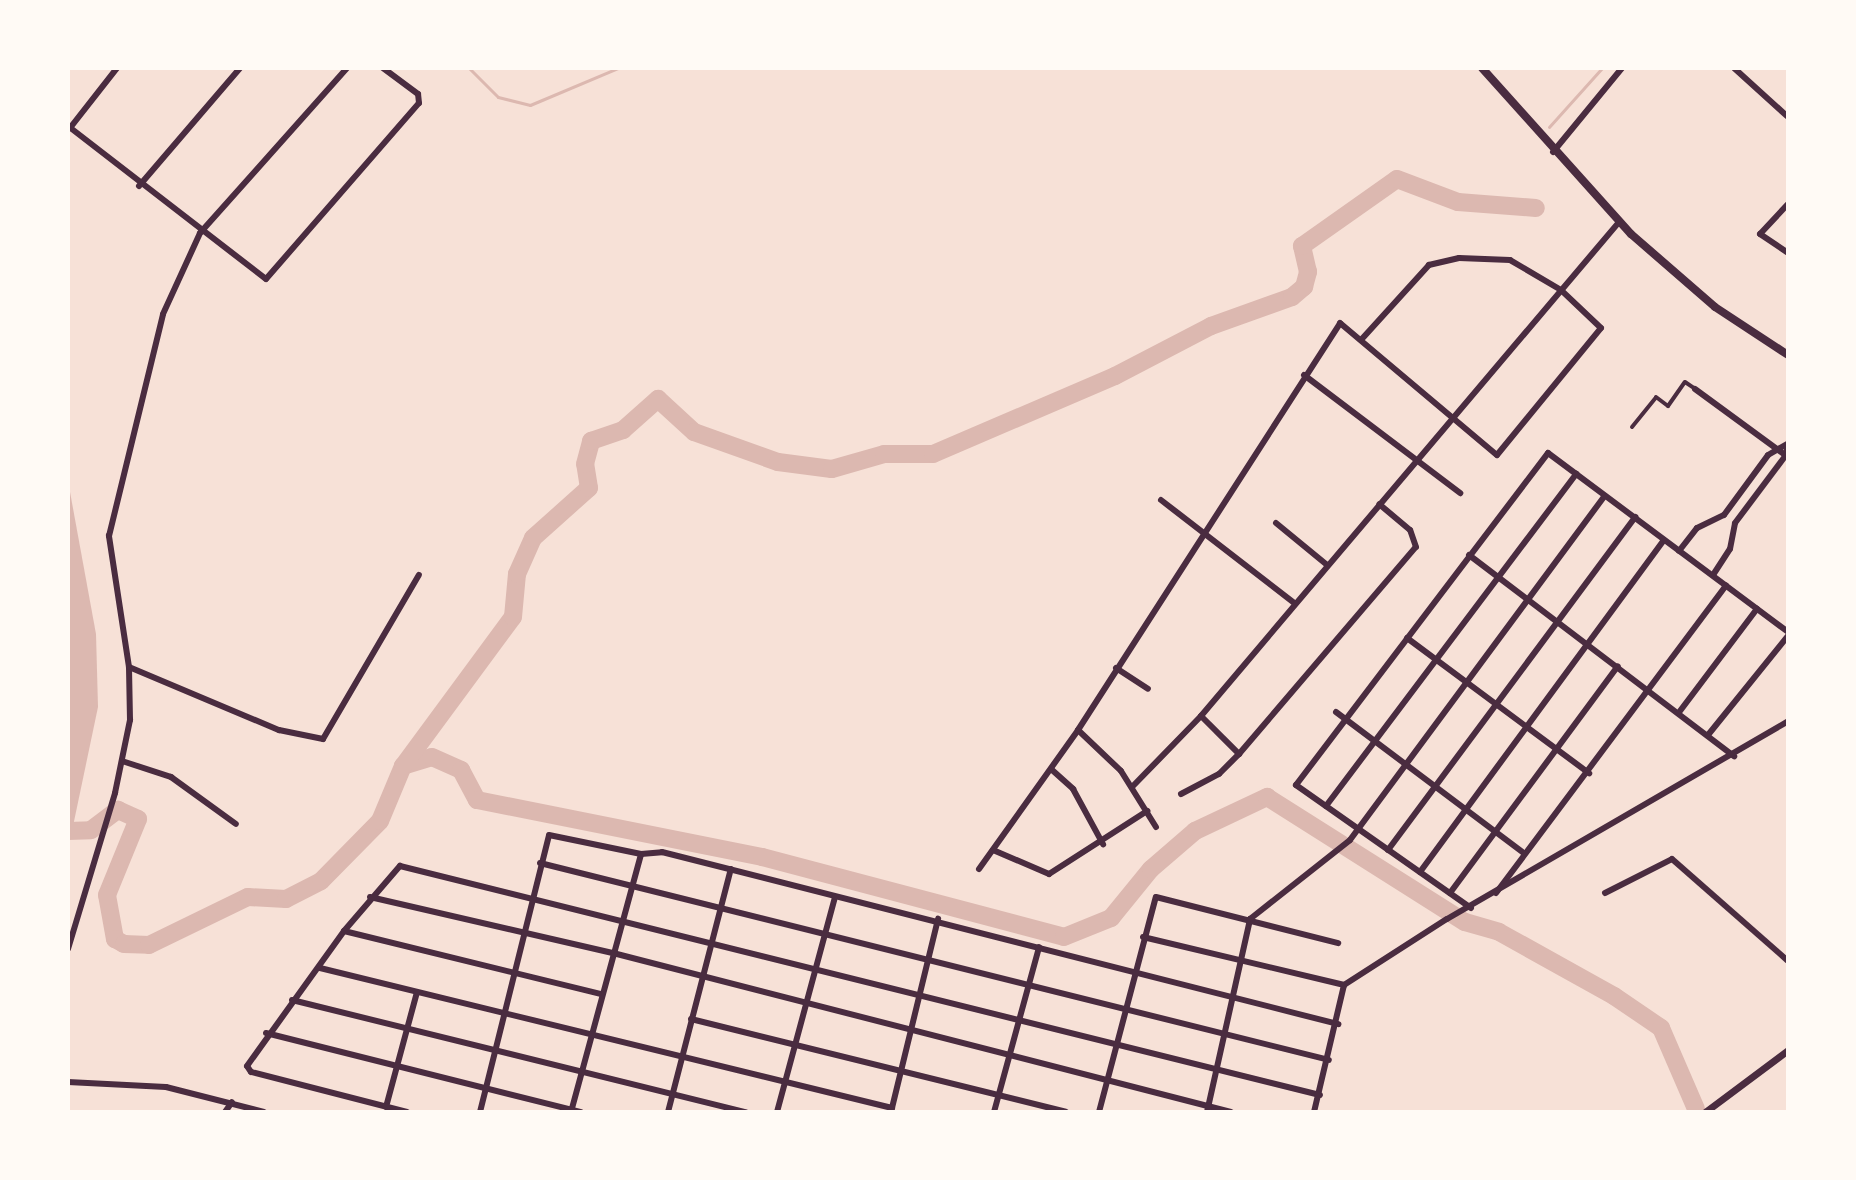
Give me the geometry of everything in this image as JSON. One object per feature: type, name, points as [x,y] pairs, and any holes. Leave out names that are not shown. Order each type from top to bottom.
[{"type":"main road","points":[[1482,68],[1553,152],[1619,222],[1705,299],[1788,355]]},
{"type":"street","points":[[117,68],[69,127],[200,233],[268,278],[419,103],[418,94],[383,68]]},
{"type":"street","points":[[139,186],[240,68]]},
{"type":"street","points":[[68,949],[115,793],[130,720],[129,667],[109,536],[163,314],[200,233],[347,68]]},
{"type":"street","points":[[1553,152],[1622,68]]},
{"type":"street","points":[[1734,68],[1787,116]]},
{"type":"street","points":[[1788,204],[1760,234],[1788,253]]},
{"type":"street","points":[[1132,787],[1201,716],[1293,602],[1619,222]]},
{"type":"street","points":[[979,869],[1078,730],[1340,323],[1497,455],[1600,332],[1599,323],[1561,290],[1510,260],[1459,258],[1429,265],[1361,340]]},
{"type":"street","points":[[1304,375],[1460,493]]},
{"type":"street","points":[[1632,427],[1656,397],[1668,406],[1685,382],[1787,456]]},
{"type":"street","points":[[1679,551],[1697,528],[1724,515],[1776,448],[1788,444],[1787,456],[1735,523],[1730,549],[1713,575]]},
{"type":"street","points":[[1471,908],[1296,785],[1548,453],[1788,634],[1708,735]]},
{"type":"street","points":[[1326,806],[1440,660],[1576,474]]},
{"type":"street","points":[[1208,1109],[1250,919],[1350,840],[1605,496]]},
{"type":"street","points":[[1161,500],[1293,602]]},
{"type":"street","points":[[1181,794],[1219,774],[1239,754],[1416,547],[1410,530],[1379,504]]},
{"type":"street","points":[[1724,515],[1735,523]]},
{"type":"street","points":[[1388,850],[1500,704],[1635,517]]},
{"type":"street","points":[[1276,523],[1326,564]]},
{"type":"street","points":[[1420,872],[1531,727],[1664,540]]},
{"type":"street","points":[[1469,555],[1680,711],[1734,756]]},
{"type":"street","points":[[129,667],[279,730],[323,739],[419,575]]},
{"type":"street","points":[[1494,896],[1524,853],[1589,773],[1646,688],[1726,585]]},
{"type":"street","points":[[1680,711],[1757,609]]},
{"type":"street","points":[[1407,638],[1469,680],[1589,773]]},
{"type":"street","points":[[1450,893],[1618,666]]},
{"type":"street","points":[[1116,668],[1148,689]]},
{"type":"street","points":[[1336,712],[1524,853]]},
{"type":"street","points":[[1201,716],[1239,754]]},
{"type":"street","points":[[1143,937],[1344,985],[1447,919],[1494,896],[1734,756],[1788,721]]},
{"type":"street","points":[[1078,730],[1132,787],[1156,827]]},
{"type":"street","points":[[122,761],[171,777],[236,824]]},
{"type":"street","points":[[1051,769],[1073,789],[1103,844]]},
{"type":"street","points":[[993,850],[1049,874],[1103,844],[1147,811]]},
{"type":"street","points":[[480,1112],[497,1051],[521,935],[549,835],[641,854],[662,852],[835,897],[938,919],[1338,1024]]},
{"type":"street","points":[[572,1111],[641,854]]},
{"type":"street","points":[[1605,893],[1672,859],[1788,961]]},
{"type":"street","points":[[540,863],[926,955],[1329,1060]]},
{"type":"street","points":[[407,1112],[250,1071],[247,1063],[266,1033],[320,968],[370,897],[400,866],[623,918],[714,944],[1320,1095]]},
{"type":"street","points":[[668,1112],[731,869]]},
{"type":"street","points":[[370,897],[521,935],[613,953],[701,980],[1208,1109],[1231,1112]]},
{"type":"street","points":[[777,1112],[823,931],[835,897]]},
{"type":"street","points":[[1099,1112],[1124,1008],[1156,897],[1338,943]]},
{"type":"street","points":[[320,968],[892,1110],[926,955],[938,919]]},
{"type":"street","points":[[344,931],[512,975],[601,994]]},
{"type":"street","points":[[994,1112],[1039,947]]},
{"type":"street","points":[[1314,1112],[1338,1024],[1344,985]]},
{"type":"street","points":[[386,1107],[417,992]]},
{"type":"street","points":[[292,1000],[746,1112]]},
{"type":"street","points":[[691,1019],[1066,1112]]},
{"type":"street","points":[[266,1033],[581,1112]]},
{"type":"street","points":[[1711,1110],[1788,1050]]},
{"type":"street","points":[[68,1082],[166,1087],[261,1112]]},
{"type":"street","points":[[225,1112],[232,1102]]},
{"type":"shaded area","points":[[68,481],[96,634],[98,707],[68,850]]},
{"type":"waterway","points":[[469,68],[498,97],[530,105],[618,68]]},
{"type":"waterway","points":[[1549,127],[1602,68]]},
{"type":"waterway","points":[[68,831],[91,830],[118,810],[138,819],[107,895],[115,939],[124,944],[149,945],[248,897],[286,899],[321,881],[380,821],[403,766],[513,617],[517,574],[533,538],[589,488],[585,464],[591,441],[623,430],[658,399],[694,432],[778,462],[832,469],[884,454],[933,454],[1115,376],[1211,326],[1292,297],[1304,287],[1308,272],[1302,246],[1397,179],[1458,202],[1536,208]]},
{"type":"waterway","points":[[403,766],[432,757],[461,770],[477,800],[762,857],[1064,937],[1111,918],[1151,869],[1195,831],[1267,797],[1465,922],[1499,932],[1614,996],[1661,1028],[1696,1109]]}]
